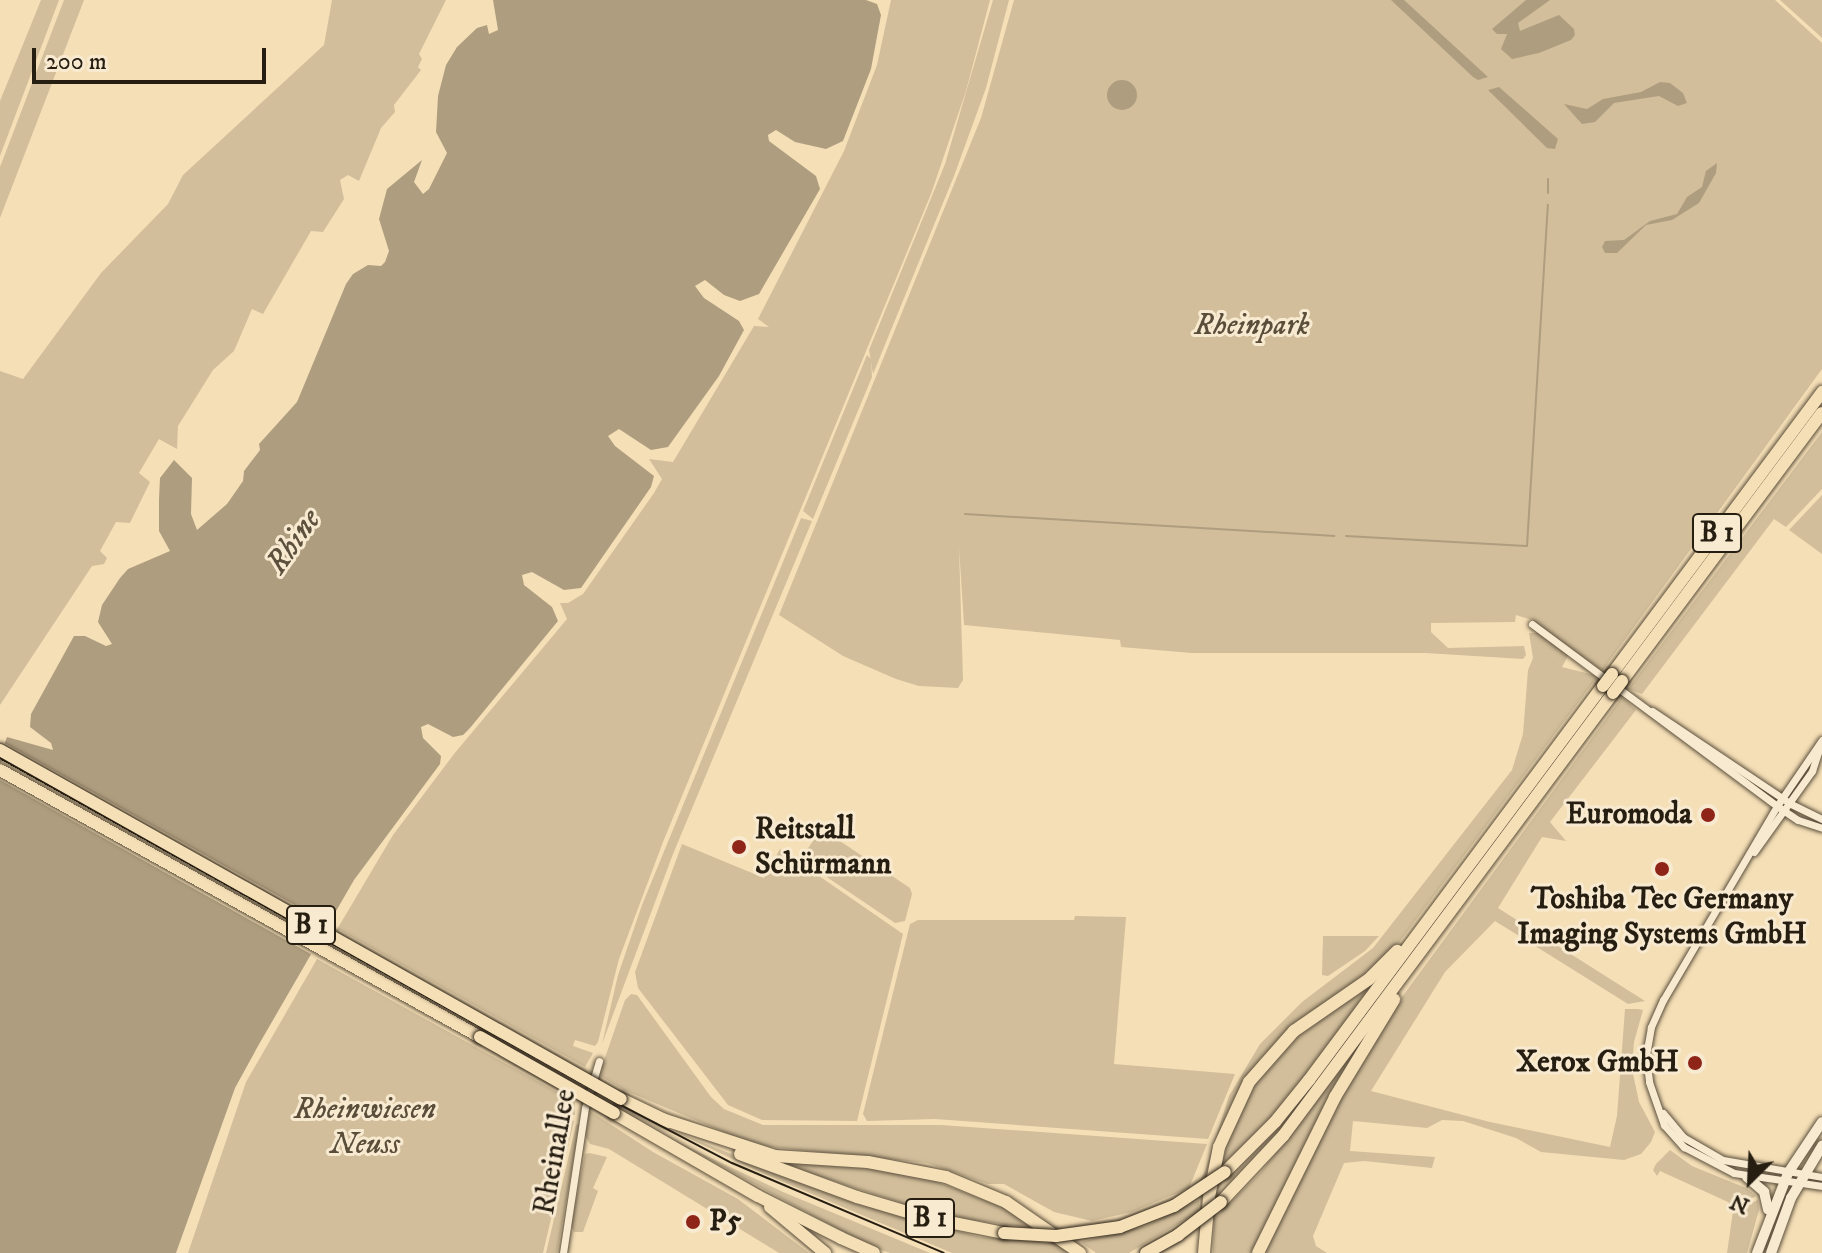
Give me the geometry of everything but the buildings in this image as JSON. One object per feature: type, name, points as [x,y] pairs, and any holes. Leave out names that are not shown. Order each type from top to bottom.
[{"type":"highway","name":"B 1","points":[[1617,677],[1822,392]]},
{"type":"highway","name":"B 1","points":[[0,750],[621,1099],[766,1165],[924,1217],[1004,1233],[1056,1236],[1120,1227],[1174,1206],[1225,1172],[1284,1111],[1822,413]]},
{"type":"highway","name":"B 1","points":[[1146,1253],[1178,1235],[1221,1202],[1283,1136],[1421,953],[1608,689]]},
{"type":"highway","name":"B 1","points":[[0,770],[758,1196],[874,1253]]},
{"type":"highway","points":[[1204,1253],[1209,1197],[1219,1147],[1249,1082],[1294,1031],[1369,979],[1409,937],[1420,931]]},
{"type":"highway","points":[[1258,1253],[1335,1097],[1416,968],[1421,953]]},
{"type":"highway","points":[[662,1119],[775,1156],[868,1162],[946,1177],[1006,1202],[1080,1253]]},
{"type":"highway","points":[[758,1196],[825,1253]]},
{"type":"main road","points":[[1757,1253],[1769,1215],[1786,1178],[1822,1122]]},
{"type":"main road","points":[[1771,1253],[1801,1179],[1822,1146]]},
{"type":"main road","points":[[1747,1177],[1764,1192],[1769,1215]]},
{"type":"street","points":[[1532,624],[1785,812],[1822,828]]},
{"type":"street","points":[[1647,708],[1662,715],[1791,804],[1822,819]]},
{"type":"street","points":[[1822,740],[1777,806],[1673,984],[1651,1027],[1647,1069],[1664,1125],[1684,1147],[1720,1168],[1747,1177],[1822,1177]]},
{"type":"street","points":[[1752,853],[1791,804],[1812,771],[1822,740]]},
{"type":"street","name":"Rheinallee","points":[[563,1253],[585,1108],[599,1061]]},
{"type":"street","points":[[1659,1109],[1683,1137],[1709,1155],[1786,1178]]},
{"type":"street","points":[[1801,1179],[1822,1186]]},
{"type":"green space","points":[[41,0],[59,0],[0,156],[0,101]]},
{"type":"green space","points":[[64,0],[84,0],[0,218],[0,167]]},
{"type":"green space","points":[[332,0],[446,0],[419,54],[422,59],[418,67],[421,70],[394,105],[395,112],[381,128],[359,181],[348,175],[340,180],[344,199],[323,232],[311,231],[263,314],[252,309],[234,351],[213,370],[178,426],[177,449],[159,439],[139,473],[150,482],[130,523],[116,522],[100,551],[107,558],[104,564],[92,566],[0,705],[0,371],[23,379],[101,273],[168,204],[183,175],[324,45]]},
{"type":"green space","points":[[891,0],[990,0],[966,91],[931,194],[663,842],[619,959],[598,1042],[595,1046],[575,1040],[573,1046],[593,1053],[585,1067],[340,930],[336,931],[393,835],[454,754],[567,619],[560,603],[568,603],[583,594],[654,493],[662,479],[649,459],[673,462],[754,326],[769,327],[758,319],[844,151],[877,65]]},
{"type":"green space","points":[[993,0],[1009,0],[986,88],[954,176],[873,374],[869,350],[945,164]]},
{"type":"green space","name":"Rheinpark","points":[[1014,0],[1775,0],[1822,43],[1822,369],[1602,671],[1532,620],[1516,615],[1515,622],[1431,623],[1431,632],[1448,648],[1524,646],[1526,655],[1523,659],[1425,653],[1192,653],[1121,647],[1120,640],[964,625],[959,547],[963,680],[958,688],[919,686],[896,679],[843,656],[779,615],[981,118]]},
{"type":"green space","points":[[1780,0],[1822,0],[1822,38],[1821,37]]},
{"type":"green space","points":[[867,355],[871,359],[872,377],[813,519],[803,511]]},
{"type":"green space","points":[[1822,432],[1822,489],[1786,527],[1774,519],[1642,694],[1628,689]]},
{"type":"green space","points":[[1822,495],[1822,554],[1789,530]]},
{"type":"green space","points":[[801,518],[812,521],[673,854],[602,1044],[618,975],[642,905]]},
{"type":"green space","points":[[1529,633],[1538,633],[1569,654],[1562,667],[1598,676],[1392,952],[1374,970],[1293,1026],[1261,1058],[1232,1103],[1204,1179],[1197,1185],[1205,1171],[1229,1096],[1260,1044],[1302,1002],[1373,948],[1512,770],[1523,734],[1528,670],[1533,658]]},
{"type":"green space","points":[[1622,697],[1636,710],[1550,822],[1566,841],[1542,837],[1498,908],[1645,1001],[1628,1004],[1495,921],[1445,972],[1371,1091],[1490,1122],[1610,1147],[1617,1116],[1625,1009],[1638,1009],[1643,1010],[1634,1042],[1632,1069],[1639,1102],[1655,1132],[1651,1142],[1641,1154],[1624,1160],[1541,1152],[1516,1138],[1463,1121],[1442,1120],[1427,1128],[1353,1121],[1350,1151],[1435,1157],[1432,1168],[1364,1161],[1344,1163],[1313,1236],[1316,1246],[1327,1253],[1264,1253],[1333,1110],[1380,1027]]},
{"type":"green space","points":[[825,831],[910,888],[912,894],[905,921],[895,923],[806,863],[804,854],[818,834]]},
{"type":"green space","points":[[682,844],[764,878],[780,849],[903,934],[857,1121],[762,1120],[728,1105],[638,988],[635,972]]},
{"type":"green space","points":[[1075,916],[1126,917],[1114,1064],[1235,1074],[1208,1139],[935,1119],[867,1121],[863,1114],[910,924],[918,920],[1074,920]]},
{"type":"green space","points":[[1323,936],[1379,936],[1365,951],[1328,976],[1322,975]]},
{"type":"green space","name":"Rheinwiesen Neuss","points":[[317,959],[575,1102],[575,1115],[558,1114],[574,1121],[543,1253],[188,1253],[246,1082]]},
{"type":"green space","points":[[1378,979],[1273,1117],[1221,1166],[1235,1119],[1260,1075],[1303,1029]]},
{"type":"green space","points":[[631,994],[637,995],[711,1097],[724,1109],[763,1125],[941,1125],[1207,1144],[1189,1188],[1132,1212],[1092,1221],[1054,1212],[1004,1184],[988,1184],[927,1163],[770,1147],[731,1135],[624,1090],[599,1075],[625,1000]]},
{"type":"green space","points":[[1359,1045],[1253,1253],[1213,1253],[1214,1219],[1261,1172]]},
{"type":"green space","points":[[587,1109],[653,1152],[738,1199],[809,1253],[779,1253],[609,1149],[590,1144],[584,1134]]},
{"type":"green space","points":[[580,1123],[557,1253],[546,1253],[576,1125]]},
{"type":"green space","points":[[671,1130],[855,1203],[980,1237],[1061,1244],[1072,1253],[952,1253],[762,1173]]},
{"type":"green space","points":[[667,1137],[783,1192],[930,1253],[890,1253],[870,1246]]},
{"type":"green space","points":[[1670,1150],[1692,1166],[1746,1188],[1756,1196],[1733,1209],[1728,1202],[1660,1171],[1657,1176],[1653,1170],[1656,1164]]},
{"type":"green space","points":[[585,1154],[607,1157],[593,1188],[598,1191],[583,1232],[574,1232],[571,1225]]},
{"type":"green space","points":[[772,1161],[896,1171],[927,1178],[1002,1207],[1040,1229],[942,1216]]},
{"type":"green space","points":[[1199,1200],[1198,1212],[1129,1253],[1096,1253],[1081,1242],[1146,1226]]},
{"type":"green space","points":[[1758,1200],[1759,1210],[1747,1253],[1727,1253],[1733,1211]]},
{"type":"water","name":"Rhine","points":[[493,0],[866,0],[877,4],[881,15],[871,69],[843,141],[826,149],[795,142],[776,130],[768,135],[769,141],[816,176],[820,189],[759,294],[740,301],[724,295],[705,280],[695,286],[704,298],[739,321],[744,330],[719,376],[668,447],[651,450],[619,429],[608,436],[615,446],[654,476],[651,487],[581,588],[564,590],[532,572],[522,575],[524,585],[552,607],[558,621],[470,728],[463,735],[453,737],[428,724],[421,727],[423,738],[441,756],[440,764],[354,880],[235,1088],[176,1253],[0,1253],[0,755],[7,737],[53,750],[51,743],[30,727],[31,714],[74,636],[85,636],[106,646],[112,644],[98,622],[102,605],[120,578],[128,569],[170,551],[159,531],[159,499],[160,478],[174,460],[192,478],[191,514],[197,530],[227,504],[243,481],[244,471],[260,450],[259,444],[297,402],[346,284],[353,274],[368,265],[381,266],[385,262],[389,251],[379,219],[387,189],[422,160],[414,182],[423,194],[429,189],[447,153],[436,132],[438,96],[446,65],[457,47],[477,28],[487,25],[489,34],[498,30]]},
{"type":"water","points":[[1391,0],[1404,0],[1488,77],[1478,80],[1473,77]]},
{"type":"water","points":[[1526,0],[1550,0],[1518,23],[1520,31],[1559,15],[1574,29],[1575,35],[1571,40],[1539,53],[1512,59],[1501,49],[1507,34],[1497,34],[1492,29]]},
{"type":"water","points":[[1122,80],[1133,84],[1137,95],[1133,106],[1122,110],[1111,106],[1107,95],[1111,84]]},
{"type":"water","points":[[1660,82],[1670,83],[1683,93],[1687,103],[1678,106],[1659,96],[1614,103],[1595,122],[1582,124],[1564,104],[1587,109],[1603,99],[1641,92]]},
{"type":"water","points":[[1499,87],[1558,139],[1555,149],[1547,148],[1488,90]]},
{"type":"water","points":[[1717,163],[1716,173],[1699,203],[1672,220],[1646,225],[1617,253],[1605,253],[1602,247],[1605,241],[1624,240],[1650,221],[1677,214],[1687,197],[1702,187],[1706,171]]},
{"type":"pier","points":[[3,742],[334,927],[316,957],[0,780]]},
{"type":"waterway","points":[[1548,179],[1548,193]]},
{"type":"waterway","points":[[1346,536],[1527,546],[1548,205]]},
{"type":"waterway","points":[[965,514],[1334,536]]},
{"type":"tram line","points":[[0,758],[619,1104],[732,1163],[944,1253]]},
{"type":"place","name":"Euromoda","points":[[1708,815]]},
{"type":"place","name":"Reitstall Schürmann","points":[[739,847]]},
{"type":"place","name":"Toshiba Tec Germany Imaging Systems GmbH","points":[[1662,869]]},
{"type":"place","name":"Xerox GmbH","points":[[1695,1063]]},
{"type":"place","name":"P5","points":[[693,1222]]}]
